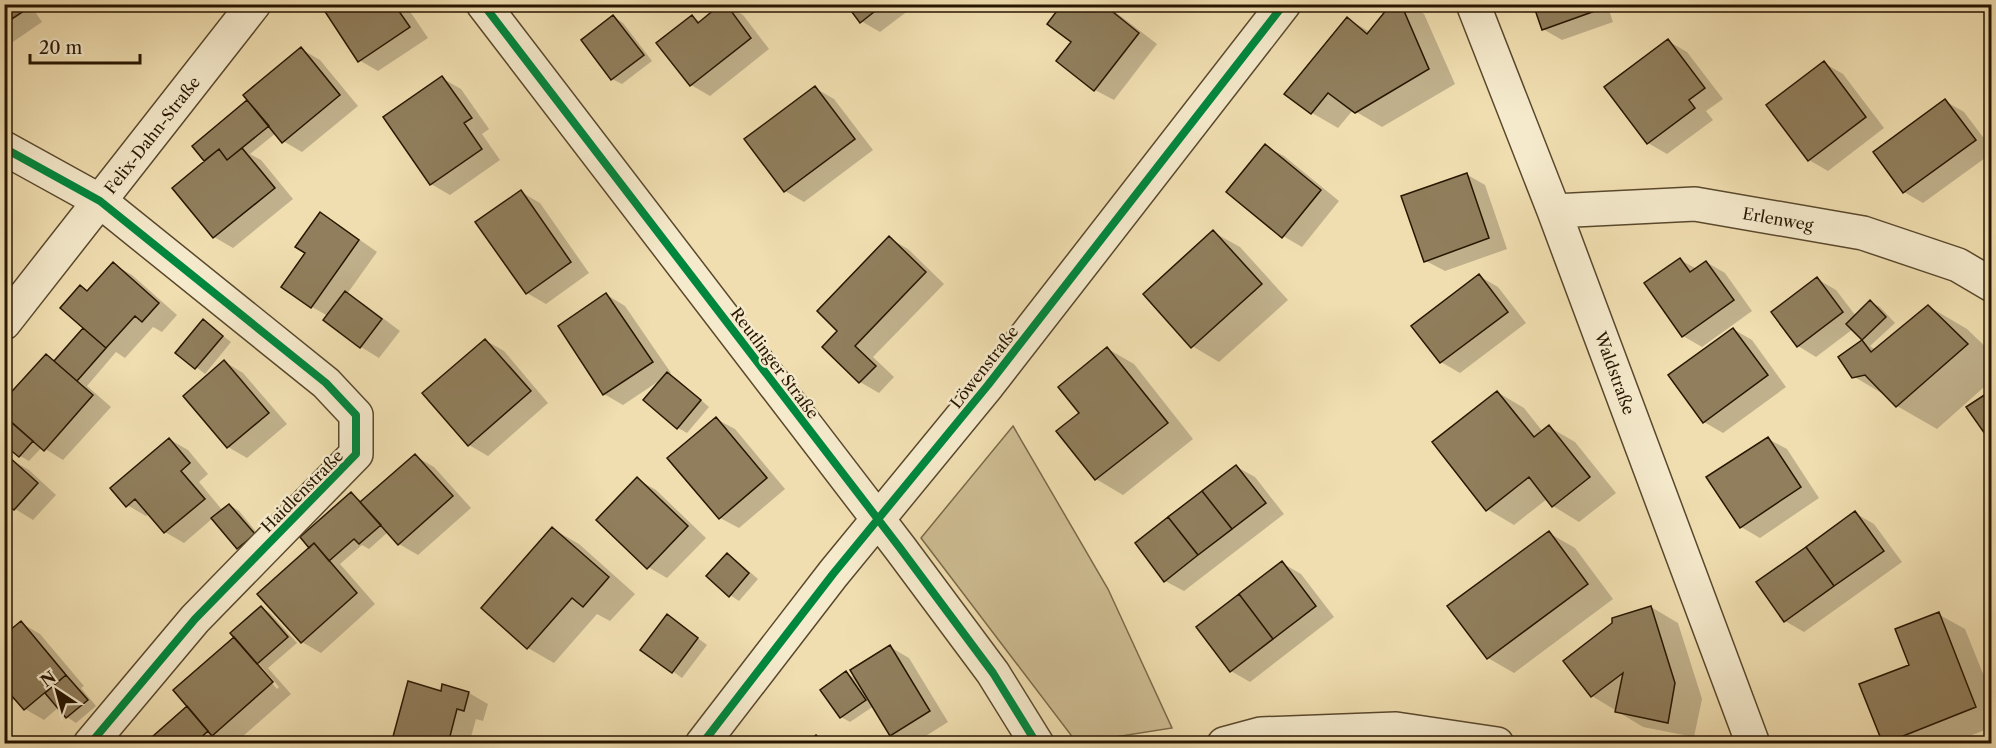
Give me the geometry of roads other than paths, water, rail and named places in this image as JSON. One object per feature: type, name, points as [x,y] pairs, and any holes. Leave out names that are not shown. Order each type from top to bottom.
[{"type":"street","name":"Felix-Dahn-Straße","points":[[4,323],[254,4]]},
{"type":"street","name":"Reutlinger Straße","points":[[483,4],[878,519],[993,673],[1037,744]]},
{"type":"street","name":"Löwenstraße","points":[[702,744],[878,519],[988,386],[1284,4]]},
{"type":"street","name":"Waldstraße","points":[[1473,4],[1554,211],[1753,744]]},
{"type":"street","name":"Haidlenstraße","points":[[4,148],[100,201],[326,383],[356,416],[356,454],[195,619],[90,744]]},
{"type":"street","name":"Erlenweg","points":[[1554,211],[1695,204],[1863,233],[1958,265],[1992,285]]},
{"type":"street","points":[[1224,744],[1261,734],[1396,729],[1497,744]]}]
